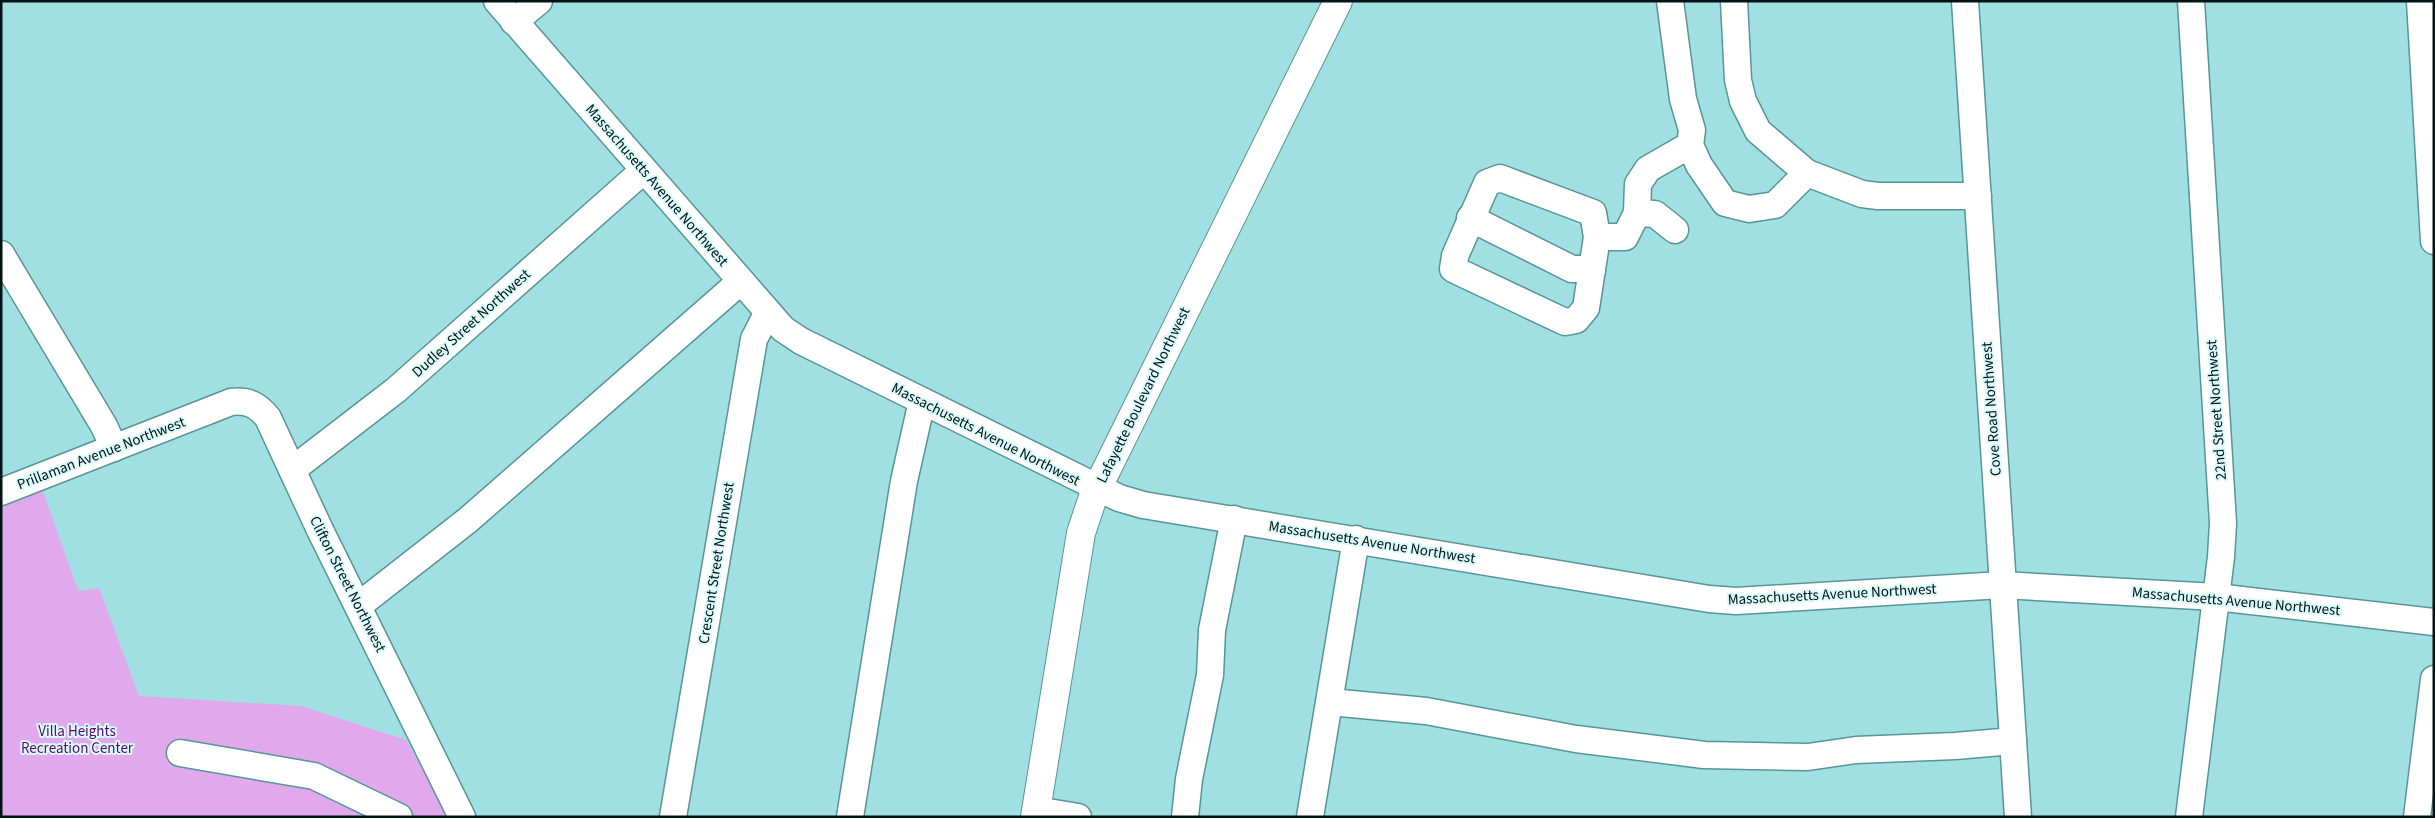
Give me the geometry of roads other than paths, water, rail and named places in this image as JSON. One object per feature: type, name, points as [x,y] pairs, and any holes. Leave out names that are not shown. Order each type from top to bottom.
[{"type":"main road","name":"Lafayette Boulevard Northwest","points":[[1036,813],[1081,533],[1096,489],[1338,1]]},
{"type":"street","name":"Massachusetts Avenue Northwest","points":[[497,1],[783,329],[800,341],[1096,489],[1119,498],[1144,505],[1709,599],[1736,601],[2002,585],[2216,597],[2434,622]]},
{"type":"street","points":[[514,22],[540,1]]},
{"type":"street","points":[[1670,1],[1683,99],[1692,130],[1690,145],[1699,166],[1725,203],[1749,209],[1775,205],[1807,173]]},
{"type":"street","points":[[1734,1],[1738,80],[1745,107],[1758,131],[1807,173],[1862,194],[1878,196],[1978,196]]},
{"type":"street","name":"Cove Road Northwest","points":[[1964,1],[2018,817]]},
{"type":"street","name":"22nd Street Northwest","points":[[2189,817],[2216,597],[2223,523],[2191,1]]},
{"type":"street","points":[[2420,1],[2434,242]]},
{"type":"street","points":[[1596,237],[1625,237],[1637,213],[1638,184],[1648,169],[1690,145]]},
{"type":"street","name":"Dudley Street Northwest","points":[[292,470],[396,390],[644,170]]},
{"type":"street","points":[[1500,178],[1593,213],[1596,237],[1586,308],[1576,320],[1565,322],[1453,269],[1455,256],[1470,218],[1487,183],[1500,178]]},
{"type":"street","points":[[1637,213],[1655,214],[1675,230]]},
{"type":"street","points":[[1470,218],[1572,269],[1592,269]]},
{"type":"street","points":[[1,254],[104,426],[114,448]]},
{"type":"street","points":[[358,606],[468,520],[741,281]]},
{"type":"street","name":"Crescent Street Northwest","points":[[674,817],[754,339],[768,312]]},
{"type":"street","points":[[850,817],[904,481],[922,401]]},
{"type":"street","name":"Clifton Street Northwest","points":[[202,414],[231,402],[251,403],[261,409],[268,418],[462,817]]},
{"type":"street","name":"Prillaman Avenue Northwest","points":[[1,492],[202,414]]},
{"type":"street","points":[[1185,817],[1189,779],[1210,675],[1212,630],[1234,519]]},
{"type":"street","points":[[1310,817],[1356,539]]},
{"type":"street","points":[[2417,817],[2434,679]]},
{"type":"street","points":[[1330,702],[1426,711],[1576,739],[1704,755],[1808,757],[1856,750],[1954,746],[2013,741]]},
{"type":"street","points":[[180,753],[314,776],[399,817]]},
{"type":"street","points":[[1036,813],[1078,817]]},
{"type":"park label","name":"Villa Heights Recreation Center","points":[[77,740]]}]
